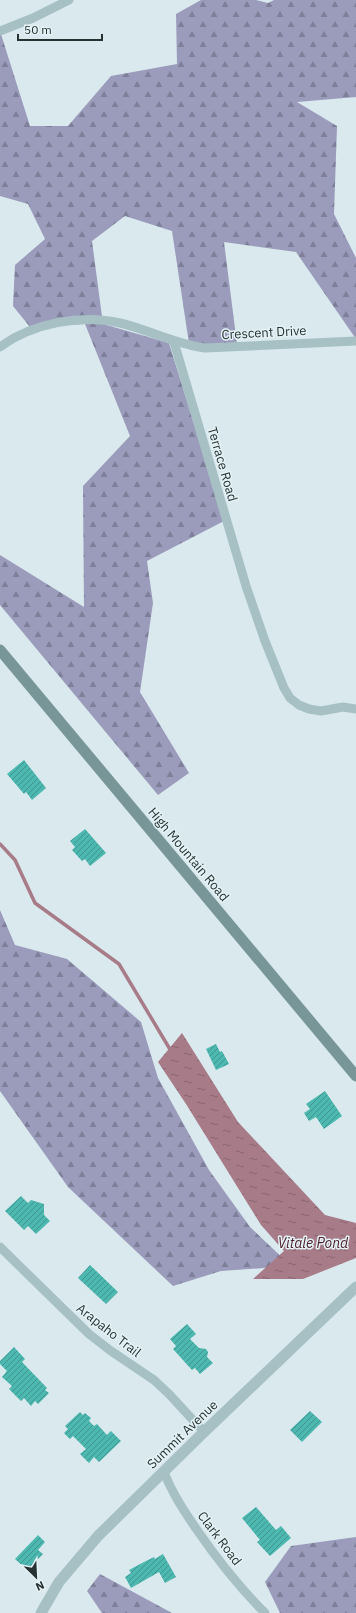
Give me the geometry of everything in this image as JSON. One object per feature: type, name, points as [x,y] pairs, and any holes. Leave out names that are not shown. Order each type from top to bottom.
[{"type":"main road","name":"High Mountain Road","points":[[0,650],[356,1076]]},
{"type":"street","points":[[0,31],[33,18],[63,1]]},
{"type":"street","points":[[0,347],[20,335],[38,328],[57,323],[80,320],[97,320],[122,324],[174,342]]},
{"type":"street","name":"Crescent Drive","points":[[174,342],[188,346],[205,348],[356,341]]},
{"type":"street","name":"Terrace Road","points":[[174,342],[246,586],[265,641],[284,688],[290,698],[309,710],[321,711],[343,707],[356,709]]},
{"type":"street","name":"Arapaho Trail","points":[[0,1247],[89,1334],[154,1380],[204,1432]]},
{"type":"street","name":"Summit Avenue","points":[[41,1613],[59,1582],[98,1536],[204,1432],[356,1287]]},
{"type":"street","name":"Clark Road","points":[[164,1472],[174,1497],[207,1544],[236,1581],[265,1613]]},
{"type":"green space","points":[[201,0],[256,0],[268,3],[274,0],[356,0],[356,97],[297,102],[337,126],[334,214],[356,258],[356,339],[296,252],[224,242],[237,344],[190,350],[172,231],[125,216],[92,241],[103,324],[169,343],[224,521],[147,561],[153,603],[140,692],[189,773],[158,795],[0,605],[0,555],[84,607],[83,486],[130,436],[85,324],[30,327],[13,306],[15,265],[45,239],[28,204],[0,196],[0,31],[30,126],[68,126],[111,76],[177,64],[176,14]]},
{"type":"green space","points":[[0,910],[15,945],[67,959],[141,1022],[158,1078],[209,1170],[250,1227],[291,1266],[221,1271],[173,1286],[68,1187],[0,1091]]},
{"type":"green space","points":[[356,1537],[356,1613],[280,1613],[265,1582],[291,1546]]},
{"type":"green space","points":[[100,1574],[172,1613],[102,1613],[87,1591]]},
{"type":"water","name":"Vitale Pond","points":[[182,1033],[238,1122],[325,1215],[356,1223],[356,1258],[303,1279],[253,1279],[284,1251],[261,1225],[186,1104],[158,1062]]},
{"type":"building","points":[[24,760],[46,788],[32,800],[26,792],[24,794],[7,774]]},
{"type":"building","points":[[85,829],[106,853],[90,866],[85,859],[82,861],[72,850],[75,847],[70,841]]},
{"type":"building","points":[[216,1044],[220,1052],[222,1051],[229,1064],[216,1070],[206,1049]]},
{"type":"building","points":[[325,1091],[342,1116],[324,1129],[316,1117],[309,1121],[304,1113],[310,1109],[306,1104]]},
{"type":"building","points":[[21,1196],[28,1203],[31,1200],[44,1204],[44,1215],[50,1221],[36,1234],[28,1226],[24,1230],[5,1211]]},
{"type":"building","points":[[90,1265],[118,1292],[106,1304],[78,1278]]},
{"type":"building","points":[[187,1324],[196,1334],[190,1339],[199,1348],[206,1349],[208,1352],[207,1357],[213,1363],[200,1374],[195,1368],[192,1370],[173,1349],[176,1346],[170,1339]]},
{"type":"building","points":[[14,1347],[25,1359],[22,1362],[47,1388],[45,1390],[49,1393],[38,1404],[35,1401],[31,1406],[24,1398],[21,1401],[9,1389],[12,1386],[2,1377],[7,1371],[0,1364],[0,1361]]},
{"type":"building","points":[[310,1411],[322,1422],[302,1442],[290,1430]]},
{"type":"building","points":[[80,1412],[83,1415],[85,1413],[91,1418],[89,1421],[94,1426],[97,1424],[107,1435],[111,1431],[121,1441],[99,1462],[94,1457],[89,1463],[80,1454],[86,1449],[73,1436],[70,1439],[64,1433],[68,1429],[65,1426]]},
{"type":"building","points":[[256,1507],[276,1530],[281,1526],[291,1538],[270,1556],[257,1542],[260,1540],[242,1518]]},
{"type":"building","points":[[38,1535],[45,1542],[38,1550],[43,1554],[27,1570],[15,1559]]},
{"type":"building","points":[[163,1554],[176,1577],[165,1583],[159,1572],[131,1588],[125,1577],[131,1573],[129,1570]]},
{"type":"waterway","points":[[0,844],[15,860],[35,903],[119,964],[171,1051]]}]
